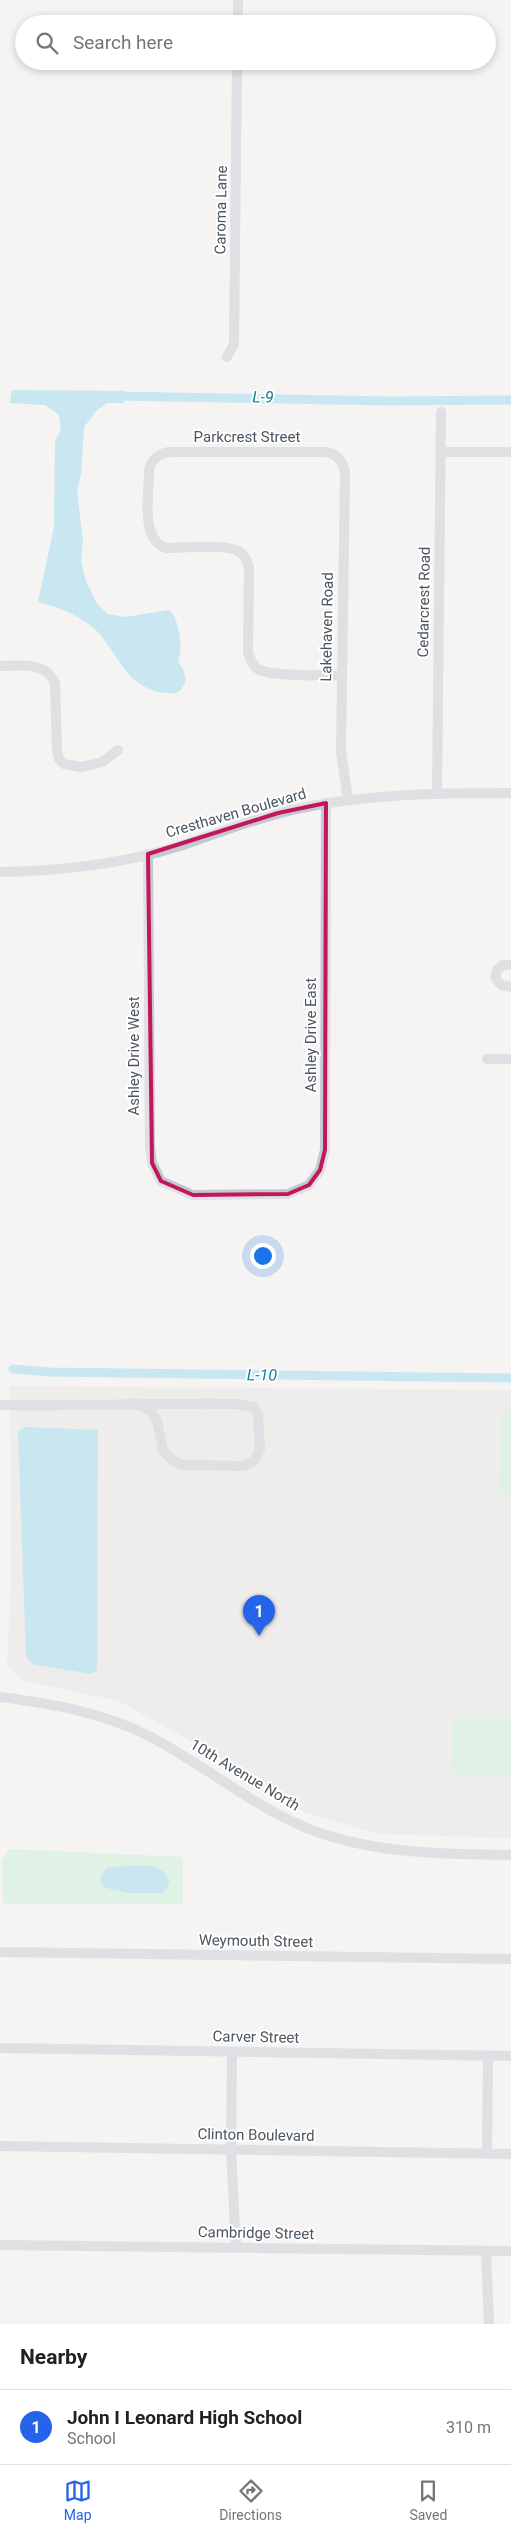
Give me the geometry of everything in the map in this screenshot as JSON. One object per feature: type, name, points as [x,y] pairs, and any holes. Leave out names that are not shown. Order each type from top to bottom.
[{"type":"street","points":[[238,0],[238,15]]},
{"type":"street","name":"Caroma Lane","points":[[227,357],[234,344],[237,70]]},
{"type":"street","name":"Cedarcrest Road","points":[[437,793],[441,412]]},
{"type":"street","name":"Parkcrest Street","points":[[337,456],[326,452],[169,452],[158,456],[150,465],[149,471],[149,528],[151,537],[160,546],[166,548],[228,548],[239,551],[244,556],[248,568],[248,652],[256,669],[269,673],[341,676]]},
{"type":"street","points":[[441,452],[511,452]]},
{"type":"street","name":"Lakehaven Road","points":[[337,456],[345,472],[341,752],[348,800]]},
{"type":"street","points":[[0,666],[38,667],[52,676],[56,683],[57,750],[59,759],[64,764],[81,767],[102,762],[118,750]]},
{"type":"street","name":"Cresthaven Boulevard","points":[[0,872],[65,869],[148,854],[278,813],[326,803],[385,795],[511,793]]},
{"type":"street","name":"Ashley Drive East","points":[[233,1196],[288,1194],[309,1184],[320,1170],[325,1150],[326,803]]},
{"type":"street","name":"Ashley Drive West","points":[[148,854],[150,1147],[152,1163],[161,1181],[183,1192],[193,1195],[233,1196]]},
{"type":"street","points":[[511,965],[503,965],[497,970],[495,976],[501,985],[511,988]]},
{"type":"street","points":[[487,1059],[511,1059]]},
{"type":"street","points":[[0,1405],[113,1406],[133,1403],[237,1404],[253,1407],[258,1414],[260,1449],[255,1460],[244,1466],[181,1465],[171,1459],[163,1450],[157,1421],[150,1410],[133,1403]]},
{"type":"street","name":"10th Avenue North","points":[[0,1697],[77,1709],[126,1726],[167,1746],[271,1812],[339,1839],[389,1850],[436,1854],[511,1855]]},
{"type":"street","name":"Weymouth Street","points":[[0,1952],[511,1959]]},
{"type":"street","name":"Carver Street","points":[[0,2048],[511,2056]]},
{"type":"street","points":[[232,2052],[231,2150],[236,2248]]},
{"type":"street","points":[[487,2153],[488,2055]]},
{"type":"street","name":"Clinton Boulevard","points":[[0,2146],[511,2154]]},
{"type":"street","name":"Cambridge Street","points":[[0,2245],[511,2251]]},
{"type":"street","points":[[486,2251],[489,2324]]},
{"type":"highlighted area","points":[[326,803],[325,1150],[320,1170],[309,1185],[288,1194],[193,1195],[161,1181],[152,1163],[148,854],[278,813]]},
{"type":"shaded area","points":[[10,1386],[511,1390],[511,1838],[378,1834],[304,1812],[256,1778],[119,1701],[24,1681],[7,1665],[11,1580]]},
{"type":"green space","points":[[505,1410],[511,1410],[511,1494],[499,1495],[501,1415]]},
{"type":"green space","points":[[453,1717],[511,1718],[511,1777],[451,1774]]},
{"type":"green space","points":[[10,1849],[183,1857],[183,1904],[3,1904],[2,1860]]},
{"type":"water","points":[[12,390],[125,391],[124,403],[107,403],[96,411],[84,427],[81,473],[77,493],[83,540],[81,561],[86,581],[96,602],[107,614],[125,617],[170,610],[180,635],[180,656],[178,662],[183,669],[186,681],[180,691],[161,693],[141,685],[131,677],[107,643],[90,625],[65,611],[38,602],[54,527],[55,442],[61,429],[59,415],[45,405],[10,403]]},
{"type":"water","points":[[25,1427],[98,1430],[97,1670],[91,1674],[32,1664],[26,1656],[18,1432]]},
{"type":"water","points":[[148,1865],[162,1870],[168,1878],[170,1883],[163,1893],[127,1893],[106,1888],[101,1882],[101,1875],[108,1867]]},
{"type":"waterway","name":"L-9","points":[[113,396],[390,401],[511,400]]},
{"type":"waterway","name":"L-10","points":[[13,1369],[50,1372],[511,1378]]},
{"type":"place","name":"John I Leonard High School","points":[[259,1636]]}]
